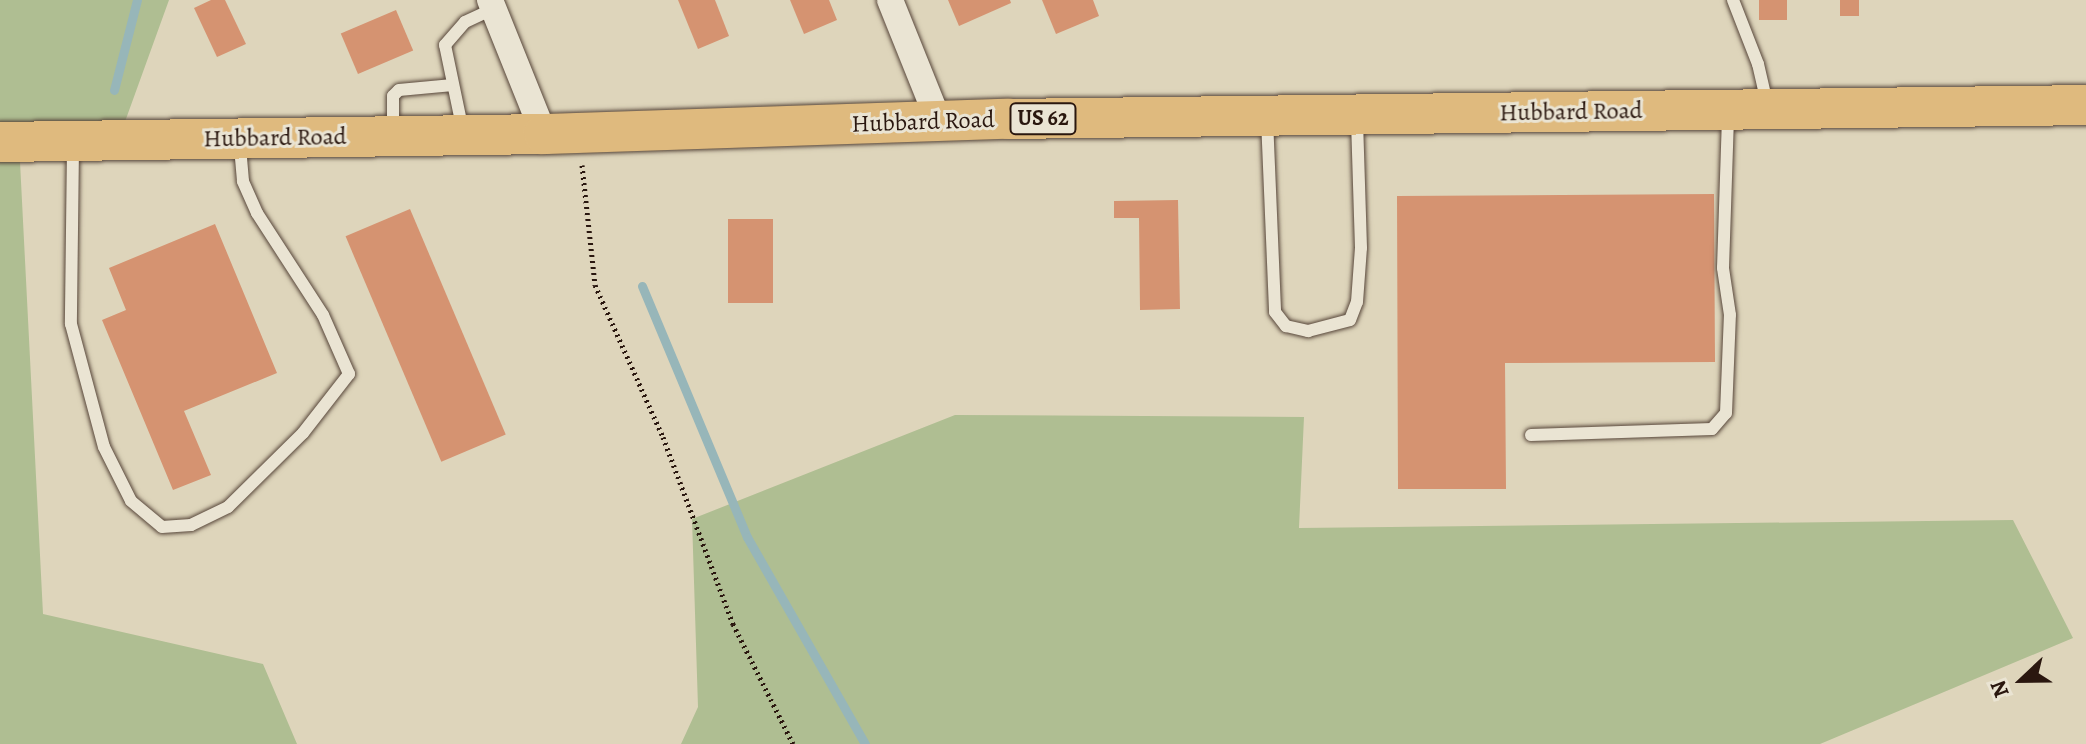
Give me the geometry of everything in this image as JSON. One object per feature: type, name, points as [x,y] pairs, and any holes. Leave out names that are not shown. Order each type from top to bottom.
[{"type":"main road","name":"Hubbard Road","points":[[0,142],[562,133],[1357,114],[2086,105]]},
{"type":"street","points":[[890,0],[939,122]]},
{"type":"street","points":[[492,5],[562,133]]},
{"type":"lane","points":[[1733,0],[1758,64],[1768,109]]},
{"type":"lane","points":[[464,135],[445,45],[465,22],[492,5]]},
{"type":"lane","points":[[393,136],[393,96],[399,90],[453,85]]},
{"type":"lane","points":[[1531,435],[1712,429],[1726,413],[1730,315],[1723,268],[1729,109]]},
{"type":"lane","points":[[1267,116],[1275,312],[1286,326],[1308,331],[1350,320],[1357,302],[1361,248],[1357,114]]},
{"type":"lane","points":[[73,141],[71,324],[104,447],[131,501],[162,527],[191,525],[228,507],[303,433],[349,374],[323,315],[257,213],[243,181],[240,139]]},
{"type":"path","points":[[562,133],[595,285],[663,437],[733,624],[793,744]]},
{"type":"green space","points":[[0,0],[169,0],[118,141],[19,142],[43,614],[263,664],[297,744],[0,744]]},
{"type":"green space","points":[[955,415],[1304,417],[1299,528],[2013,520],[2073,638],[1820,744],[681,744],[698,707],[692,519]]},
{"type":"building","points":[[211,0],[225,0],[246,44],[217,57],[194,8]]},
{"type":"building","points":[[678,0],[715,0],[729,36],[698,49]]},
{"type":"building","points":[[790,0],[829,0],[837,20],[804,34]]},
{"type":"building","points":[[948,0],[1010,0],[1011,3],[959,26]]},
{"type":"building","points":[[1042,0],[1093,0],[1099,16],[1056,34]]},
{"type":"building","points":[[1759,0],[1787,0],[1787,20],[1759,20]]},
{"type":"building","points":[[1840,0],[1859,0],[1859,16],[1840,16]]},
{"type":"building","points":[[396,10],[413,51],[358,74],[341,33]]},
{"type":"building","points":[[1714,194],[1715,362],[1505,363],[1506,489],[1398,489],[1397,196]]},
{"type":"building","points":[[1178,200],[1180,309],[1140,310],[1139,218],[1114,218],[1114,201]]},
{"type":"building","points":[[410,209],[506,435],[441,462],[346,236]]},
{"type":"building","points":[[728,219],[773,219],[773,303],[728,303]]},
{"type":"building","points":[[215,224],[277,373],[184,411],[211,475],[173,490],[102,320],[126,310],[109,268]]},
{"type":"waterway","points":[[114,90],[137,0]]},
{"type":"waterway","points":[[642,286],[747,537],[865,744]]}]
